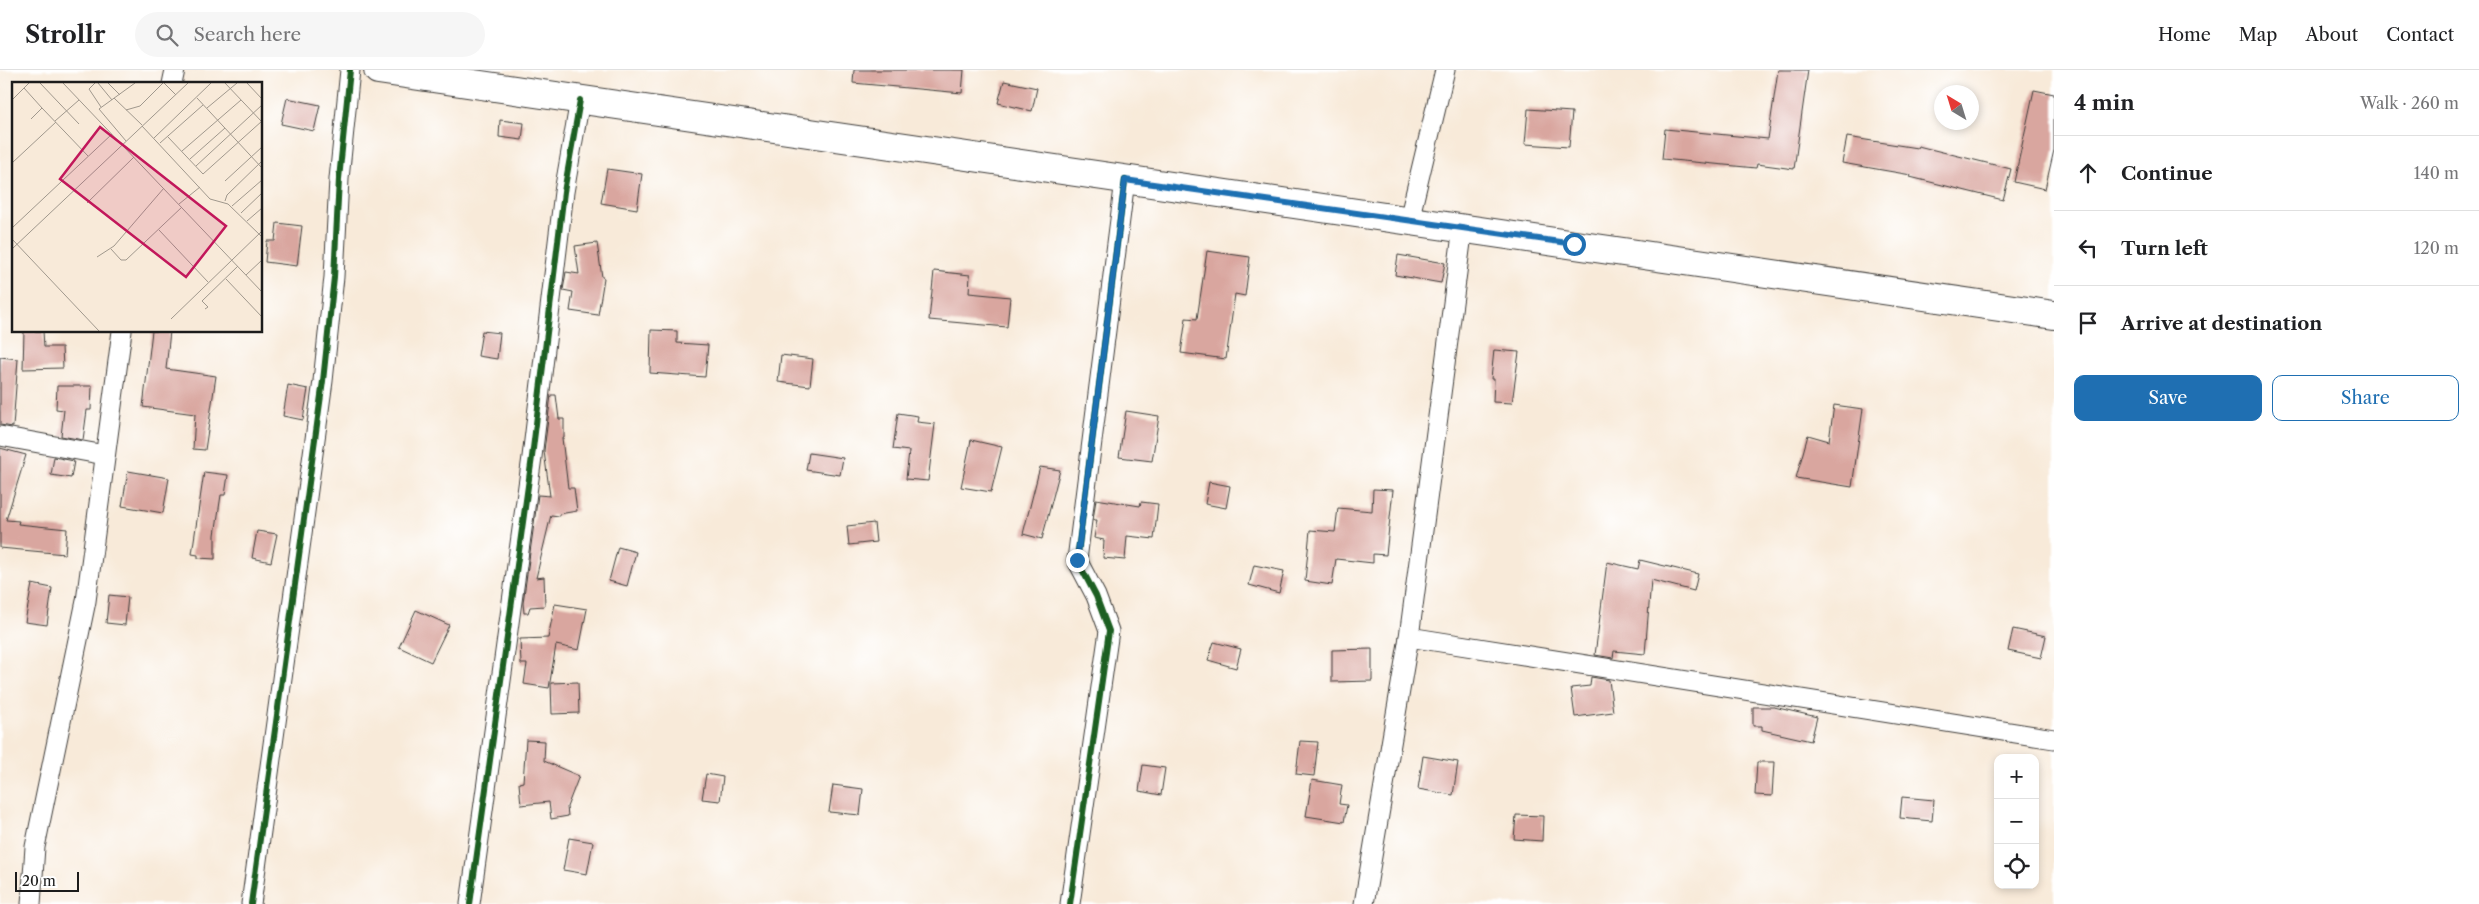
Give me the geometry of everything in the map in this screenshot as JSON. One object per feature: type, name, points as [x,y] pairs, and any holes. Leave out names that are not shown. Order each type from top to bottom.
[{"type":"main road","points":[[378,70],[1125,180],[1463,227],[2054,315]]},
{"type":"street","points":[[251,904],[323,381],[334,277],[339,179],[350,70]]},
{"type":"street","points":[[1409,220],[1446,70]]},
{"type":"street","points":[[470,904],[532,457],[564,192],[580,100]]},
{"type":"street","points":[[1070,904],[1109,631],[1096,596],[1077,560],[1125,180]]},
{"type":"street","points":[[1364,904],[1409,637],[1463,227]]},
{"type":"street","points":[[31,904],[36,847],[86,601],[122,332]]},
{"type":"street","points":[[0,436],[105,455]]},
{"type":"street","points":[[1409,637],[2054,739]]},
{"type":"building","points":[[854,70],[964,70],[962,93],[853,83]]},
{"type":"building","points":[[1778,70],[1808,70],[1794,169],[1757,164],[1756,168],[1662,159],[1665,129],[1768,139]]},
{"type":"building","points":[[1004,81],[1037,88],[1032,111],[998,103]]},
{"type":"building","points":[[2034,90],[2054,94],[2054,150],[2045,189],[2014,182]]},
{"type":"building","points":[[287,98],[320,105],[314,131],[281,124]]},
{"type":"building","points":[[1528,109],[1572,112],[1569,147],[1525,144]]},
{"type":"building","points":[[500,120],[524,123],[522,140],[499,137]]},
{"type":"building","points":[[1847,137],[1917,148],[1918,146],[2011,169],[2003,200],[1910,177],[1911,175],[1842,163]]},
{"type":"building","points":[[607,169],[642,174],[637,209],[601,203]]},
{"type":"building","points":[[277,223],[302,226],[297,266],[265,262],[267,241],[275,241]]},
{"type":"building","points":[[597,243],[602,277],[604,278],[598,315],[570,311],[573,292],[563,290],[566,272],[579,274],[575,246]]},
{"type":"building","points":[[1207,251],[1250,257],[1245,296],[1235,294],[1226,359],[1181,353],[1186,318],[1197,319]]},
{"type":"building","points":[[1398,255],[1445,263],[1441,283],[1395,275]]},
{"type":"building","points":[[934,271],[970,275],[969,293],[1010,297],[1007,327],[929,320]]},
{"type":"building","points":[[651,330],[677,331],[677,343],[708,345],[705,377],[650,373]]},
{"type":"building","points":[[482,331],[500,333],[497,359],[478,356]]},
{"type":"building","points":[[24,332],[43,332],[44,347],[62,347],[63,368],[23,369]]},
{"type":"building","points":[[152,332],[170,332],[166,369],[216,376],[205,450],[193,449],[195,414],[143,407]]},
{"type":"building","points":[[1494,350],[1519,352],[1512,403],[1493,402],[1494,379],[1491,379]]},
{"type":"building","points":[[781,355],[813,359],[810,386],[778,382]]},
{"type":"building","points":[[0,357],[18,359],[13,427],[0,425]]},
{"type":"building","points":[[288,385],[308,389],[303,420],[283,416]]},
{"type":"building","points":[[57,386],[92,386],[91,410],[87,410],[83,440],[61,436],[64,410],[56,409]]},
{"type":"building","points":[[551,395],[556,395],[559,419],[564,419],[564,438],[562,438],[568,488],[574,488],[577,511],[559,514],[559,516],[551,515],[536,578],[544,577],[545,606],[530,607],[528,613],[524,613],[523,603],[538,495],[550,496],[544,451]]},
{"type":"building","points":[[1834,405],[1863,409],[1852,487],[1796,478],[1808,435],[1829,441]]},
{"type":"building","points":[[1126,411],[1159,416],[1152,461],[1119,457]]},
{"type":"building","points":[[898,413],[918,416],[917,422],[935,424],[928,481],[906,479],[909,451],[893,449]]},
{"type":"building","points":[[971,440],[1002,447],[991,492],[961,487]]},
{"type":"building","points":[[0,448],[26,455],[6,520],[19,521],[18,524],[67,529],[65,554],[0,548]]},
{"type":"building","points":[[809,453],[843,458],[840,475],[806,470]]},
{"type":"building","points":[[54,457],[74,461],[71,478],[51,475]]},
{"type":"building","points":[[1040,467],[1060,470],[1042,539],[1023,534]]},
{"type":"building","points":[[128,471],[169,478],[163,513],[122,506]]},
{"type":"building","points":[[204,472],[228,475],[225,495],[221,495],[215,535],[215,559],[198,558],[198,555],[192,554]]},
{"type":"building","points":[[1209,482],[1230,486],[1226,508],[1205,504]]},
{"type":"building","points":[[1373,489],[1393,490],[1386,555],[1373,554],[1373,563],[1336,559],[1332,585],[1305,581],[1310,530],[1335,532],[1338,508],[1372,511]]},
{"type":"building","points":[[1096,499],[1140,506],[1141,502],[1158,504],[1154,539],[1127,536],[1125,560],[1103,558],[1104,540],[1094,538],[1097,520],[1093,520]]},
{"type":"building","points":[[874,523],[876,542],[849,545],[847,526]]},
{"type":"building","points":[[257,531],[277,534],[271,562],[252,558]]},
{"type":"building","points":[[618,547],[636,552],[627,586],[609,581]]},
{"type":"building","points":[[1640,560],[1698,574],[1694,591],[1651,580],[1645,654],[1614,651],[1613,658],[1595,655],[1607,562],[1638,569]]},
{"type":"building","points":[[1254,565],[1284,571],[1279,593],[1249,585]]},
{"type":"building","points":[[32,584],[52,588],[47,625],[25,622]]},
{"type":"building","points":[[109,595],[128,597],[125,625],[106,623]]},
{"type":"building","points":[[555,604],[587,609],[579,650],[556,645],[549,688],[524,684],[527,664],[521,664],[520,639],[548,638]]},
{"type":"building","points":[[416,610],[449,625],[431,662],[399,647]]},
{"type":"building","points":[[2013,629],[2046,636],[2041,658],[2008,651]]},
{"type":"building","points":[[1214,642],[1241,649],[1236,668],[1208,660]]},
{"type":"building","points":[[1372,649],[1372,681],[1332,682],[1332,650]]},
{"type":"building","points":[[1591,677],[1609,680],[1613,712],[1575,717],[1571,688],[1590,686]]},
{"type":"building","points":[[578,682],[579,713],[552,714],[551,683]]},
{"type":"building","points":[[1753,707],[1774,707],[1817,717],[1811,741],[1762,730],[1762,726],[1753,726]]},
{"type":"building","points":[[526,740],[545,741],[544,761],[579,776],[567,807],[568,816],[551,819],[549,802],[521,805],[519,783],[523,782]]},
{"type":"building","points":[[1300,741],[1318,742],[1314,776],[1296,774]]},
{"type":"building","points":[[1423,756],[1458,762],[1453,795],[1418,789]]},
{"type":"building","points":[[1757,762],[1774,762],[1772,796],[1755,795]]},
{"type":"building","points":[[1143,765],[1165,768],[1161,795],[1139,791]]},
{"type":"building","points":[[706,774],[723,777],[720,801],[702,799]]},
{"type":"building","points":[[1312,780],[1342,785],[1339,804],[1347,805],[1344,822],[1306,816]]},
{"type":"building","points":[[833,785],[863,789],[860,815],[829,812]]},
{"type":"building","points":[[1902,797],[1934,800],[1932,821],[1900,818]]},
{"type":"building","points":[[1516,815],[1543,816],[1542,841],[1514,839]]},
{"type":"building","points":[[569,838],[593,842],[587,874],[563,870]]},
{"type":"cycle path","points":[[251,904],[323,381],[334,277],[339,179],[350,70]]},
{"type":"cycle path","points":[[470,904],[532,457],[564,192],[580,100]]},
{"type":"cycle path","points":[[1070,904],[1109,631],[1096,596],[1077,560],[1125,180]]},
{"type":"route","points":[[1077,560],[1125,180],[1574,244]]}]
